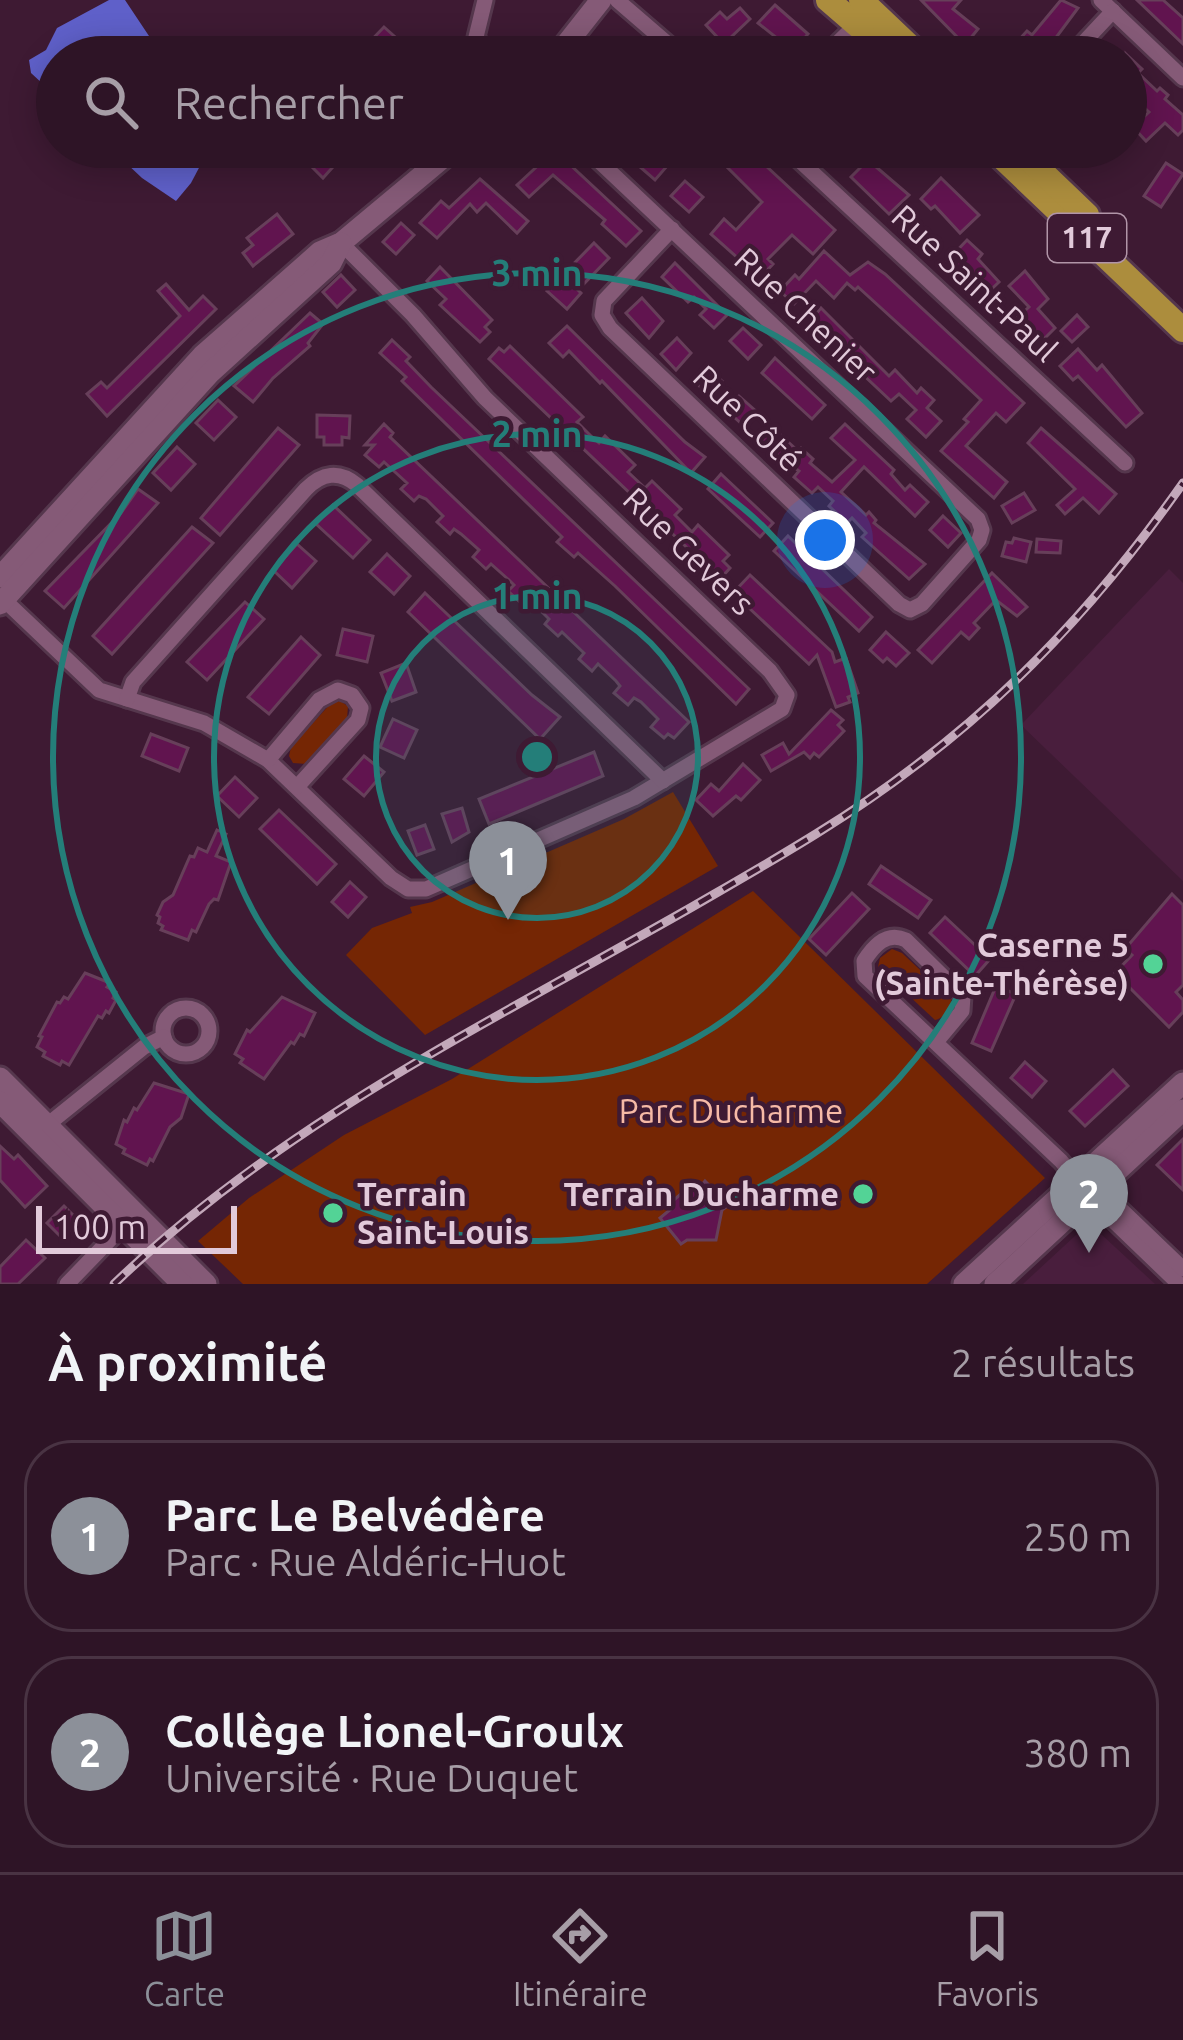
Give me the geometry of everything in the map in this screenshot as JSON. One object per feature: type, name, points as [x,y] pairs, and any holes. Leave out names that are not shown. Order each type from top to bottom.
[{"type":"main road","points":[[828,0],[866,8],[897,36]]},
{"type":"main road","points":[[866,8],[882,36]]},
{"type":"main road","name":"117","points":[[1013,168],[1183,329]]},
{"type":"main road","name":"117","points":[[1038,168],[1183,309]]},
{"type":"street","points":[[476,36],[485,0]]},
{"type":"street","points":[[573,36],[601,0]]},
{"type":"street","points":[[617,0],[659,36]]},
{"type":"street","points":[[1085,36],[1107,6],[1139,36]]},
{"type":"street","points":[[841,36],[866,8]]},
{"type":"street","points":[[1147,44],[1183,78]]},
{"type":"street","points":[[128,700],[133,682],[306,489],[318,478],[337,474],[357,485],[663,781],[621,804],[418,890],[398,884],[268,760],[204,723],[128,700],[99,690],[1,594],[219,352],[331,262],[341,243],[431,168]]},
{"type":"street","name":"Rue Chenier","points":[[607,168],[978,519],[979,540],[922,604],[910,610]]},
{"type":"street","name":"Rue Saint-Paul","points":[[808,168],[1125,463]]},
{"type":"street","name":"Rue Côté","points":[[672,229],[604,301],[602,315],[610,328],[898,604],[910,610]]},
{"type":"street","name":"Rue Gevers","points":[[341,243],[413,315],[485,398],[781,682],[788,700],[782,709],[663,781]]},
{"type":"street","points":[[268,760],[324,695],[338,690],[352,695],[361,708],[358,720],[297,787]]},
{"type":"street","points":[[937,1041],[962,1012],[963,996],[905,940],[884,939],[866,958],[864,972],[1088,1188],[1179,1284]]},
{"type":"street","points":[[41,1131],[164,1036]]},
{"type":"street","points":[[0,1078],[41,1131],[179,1278],[206,1284]]},
{"type":"street","points":[[995,1284],[1183,1083]]},
{"type":"street","points":[[0,1102],[41,1131]]},
{"type":"street","points":[[964,1284],[1183,1110]]},
{"type":"street","points":[[1088,1188],[1183,1269]]},
{"type":"street","points":[[67,1284],[129,1221]]},
{"type":"shaded area","points":[[109,0],[125,0],[149,36],[53,36],[57,28]]},
{"type":"shaded area","points":[[36,56],[36,78],[31,73],[29,60]]},
{"type":"shaded area","points":[[131,168],[199,168],[176,201]]},
{"type":"shaded area","points":[[1169,569],[1183,583],[1183,881],[1021,725]]},
{"type":"shaded area","points":[[1089,1223],[1155,1284],[1023,1284]]},
{"type":"green space","points":[[332,702],[348,706],[347,719],[307,764],[293,763],[291,747]]},
{"type":"green space","points":[[673,792],[718,866],[425,1035],[346,955],[372,928],[412,913],[410,907],[432,902],[624,819]]},
{"type":"green space","name":"Parc Ducharme","points":[[753,891],[1045,1178],[927,1284],[243,1284],[198,1241],[249,1198],[344,1135],[452,1079]]},
{"type":"green space","points":[[892,949],[951,999],[942,1017],[935,1020],[878,967],[880,958]]},
{"type":"building","points":[[921,0],[961,0],[953,9],[978,29],[972,36],[956,36]]},
{"type":"building","points":[[1061,0],[1078,8],[1057,36],[1022,36],[1027,31],[1032,35]]},
{"type":"building","points":[[1137,0],[1163,0],[1183,18],[1183,44]]},
{"type":"building","points":[[775,5],[808,34],[774,36],[758,23]]},
{"type":"building","points":[[740,8],[750,19],[732,36],[716,36],[706,25],[720,12],[727,19]]},
{"type":"building","points":[[1147,82],[1168,95],[1165,99],[1183,115],[1183,130],[1178,135],[1165,123],[1147,140]]},
{"type":"building","points":[[1166,163],[1183,174],[1161,207],[1144,196]]},
{"type":"building","points":[[313,168],[332,168],[323,178]]},
{"type":"building","points":[[535,168],[574,168],[641,231],[626,246],[602,224],[605,220],[553,175],[529,197],[517,185]]},
{"type":"building","points":[[641,168],[665,168],[655,180]]},
{"type":"building","points":[[728,168],[768,168],[835,230],[813,254],[792,235],[768,259],[773,264],[760,278],[711,234],[724,219],[736,230],[762,202]]},
{"type":"building","points":[[860,168],[877,168],[909,195],[889,214],[851,177]]},
{"type":"building","points":[[941,178],[979,215],[960,233],[935,206],[931,209],[921,199]]},
{"type":"building","points":[[480,179],[528,221],[517,233],[486,203],[477,212],[470,204],[437,238],[420,223],[441,201],[449,208]]},
{"type":"building","points":[[685,181],[703,197],[689,212],[671,196]]},
{"type":"building","points":[[277,214],[293,234],[253,266],[243,253],[253,245],[247,238]]},
{"type":"building","points":[[401,223],[414,235],[396,254],[383,242]]},
{"type":"building","points":[[967,240],[999,282],[980,300],[970,289],[974,286],[947,261]]},
{"type":"building","points":[[594,243],[609,258],[567,309],[547,291]]},
{"type":"building","points":[[824,251],[850,275],[868,262],[885,274],[1024,403],[1006,422],[996,413],[966,446],[1007,482],[994,498],[941,451],[981,400],[858,287],[855,290],[847,283],[834,298],[816,281],[794,304],[780,291],[795,275],[799,279]]},
{"type":"building","points":[[675,263],[727,315],[714,328],[700,315],[706,309],[694,297],[688,302],[662,277]]},
{"type":"building","points":[[440,267],[492,320],[485,327],[490,332],[480,342],[440,305],[446,299],[427,281]]},
{"type":"building","points":[[1025,271],[1048,299],[1038,309],[1055,328],[1042,341],[1018,317],[1029,307],[1009,286]]},
{"type":"building","points":[[341,275],[355,290],[337,307],[323,292]]},
{"type":"building","points":[[166,284],[189,310],[203,296],[216,309],[107,416],[87,394],[101,382],[107,388],[180,316],[158,291]]},
{"type":"building","points":[[642,298],[663,321],[649,338],[626,313]]},
{"type":"building","points":[[821,308],[889,376],[895,370],[917,393],[921,388],[934,400],[927,408],[941,421],[926,437],[907,419],[916,410],[899,394],[891,401],[808,323]]},
{"type":"building","points":[[310,313],[323,324],[310,346],[253,402],[234,386]]},
{"type":"building","points":[[1077,315],[1088,327],[1072,342],[1061,331]]},
{"type":"building","points":[[567,326],[705,457],[691,473],[602,381],[569,351],[563,357],[549,343]]},
{"type":"building","points":[[743,328],[761,345],[748,359],[730,341]]},
{"type":"building","points":[[677,338],[691,353],[676,370],[661,354]]},
{"type":"building","points":[[392,340],[431,387],[749,689],[736,704],[615,586],[578,553],[574,557],[557,542],[562,537],[402,381],[406,377],[380,353]]},
{"type":"building","points":[[510,346],[583,417],[577,422],[593,438],[599,443],[605,436],[635,465],[628,472],[645,488],[652,481],[681,509],[675,515],[692,532],[698,525],[729,555],[723,561],[730,568],[720,579],[489,359],[499,348],[504,352]]},
{"type":"building","points":[[1078,349],[1097,370],[1102,365],[1142,413],[1126,427],[1078,376],[1073,380],[1060,366]]},
{"type":"building","points":[[775,358],[825,405],[812,419],[762,373]]},
{"type":"building","points":[[706,366],[722,381],[709,395],[693,380]]},
{"type":"building","points":[[739,396],[757,412],[744,426],[726,410]]},
{"type":"building","points":[[218,400],[236,417],[214,440],[196,423]]},
{"type":"building","points":[[317,415],[350,416],[349,438],[342,437],[342,445],[324,445],[324,437],[317,437]]},
{"type":"building","points":[[384,424],[393,433],[390,437],[689,722],[674,738],[668,734],[664,738],[651,727],[658,719],[641,702],[634,698],[628,705],[614,693],[620,686],[616,681],[598,664],[592,671],[579,659],[584,653],[562,632],[558,636],[545,624],[549,619],[527,597],[521,603],[508,591],[514,585],[491,564],[486,569],[473,557],[479,550],[461,534],[454,529],[450,534],[437,522],[443,516],[426,499],[419,496],[414,501],[401,489],[407,483],[384,462],[379,467],[365,455],[374,445],[365,445]]},
{"type":"building","points":[[845,424],[894,470],[891,474],[905,490],[910,485],[928,502],[915,516],[864,467],[841,492],[925,564],[909,579],[862,537],[866,533],[852,518],[847,523],[818,487],[812,493],[794,477],[799,471],[760,442],[773,428],[798,451],[801,448],[832,482],[855,460],[831,438]]},
{"type":"building","points":[[278,428],[299,445],[220,535],[201,518]]},
{"type":"building","points":[[1041,428],[1116,494],[1099,513],[1083,498],[1065,514],[1057,505],[1075,489],[1028,443]]},
{"type":"building","points":[[177,447],[195,464],[171,490],[153,473]]},
{"type":"building","points":[[721,474],[773,523],[760,537],[708,489]]},
{"type":"building","points":[[138,489],[158,503],[64,608],[45,591],[121,513]]},
{"type":"building","points":[[1024,493],[1035,510],[1012,523],[1002,506]]},
{"type":"building","points":[[333,505],[370,540],[353,558],[316,524]]},
{"type":"building","points":[[943,516],[961,533],[948,547],[930,530]]},
{"type":"building","points":[[192,527],[213,543],[112,654],[93,636]]},
{"type":"building","points":[[788,536],[872,617],[859,631],[774,551]]},
{"type":"building","points":[[1014,538],[1031,542],[1026,562],[1002,556],[1006,542]]},
{"type":"building","points":[[1037,539],[1061,541],[1060,553],[1036,552]]},
{"type":"building","points":[[297,544],[316,561],[292,588],[273,570]]},
{"type":"building","points":[[387,554],[410,576],[394,594],[370,572]]},
{"type":"building","points":[[992,573],[1027,607],[1017,616],[996,600],[974,623],[979,628],[969,639],[961,632],[932,663],[918,650]]},
{"type":"building","points":[[750,575],[832,652],[835,662],[846,658],[858,693],[848,697],[850,702],[836,707],[817,655],[809,664],[733,593]]},
{"type":"building","points":[[425,593],[560,717],[540,739],[408,612]]},
{"type":"building","points":[[245,602],[264,619],[207,680],[187,662]]},
{"type":"building","points":[[343,629],[373,636],[367,662],[337,655]]},
{"type":"building","points":[[886,632],[909,653],[896,666],[870,650]]},
{"type":"building","points":[[301,637],[320,655],[269,714],[248,697]]},
{"type":"building","points":[[406,663],[416,692],[392,701],[381,673]]},
{"type":"building","points":[[831,710],[843,720],[838,725],[844,731],[819,757],[814,753],[810,758],[804,752],[771,771],[762,755],[783,743],[789,754]]},
{"type":"building","points":[[393,719],[417,730],[404,758],[380,747]]},
{"type":"building","points":[[151,734],[188,748],[179,771],[142,756]]},
{"type":"building","points":[[594,752],[603,776],[489,824],[479,799]]},
{"type":"building","points":[[364,756],[384,772],[364,796],[344,779]]},
{"type":"building","points":[[743,764],[760,780],[741,800],[736,796],[713,816],[696,800],[711,784],[719,791]]},
{"type":"building","points":[[235,777],[257,798],[239,817],[217,796]]},
{"type":"building","points":[[462,808],[469,832],[452,842],[442,814]]},
{"type":"building","points":[[279,810],[336,864],[317,884],[260,829]]},
{"type":"building","points":[[425,825],[434,849],[417,855],[408,831]]},
{"type":"building","points":[[217,830],[226,834],[216,856],[231,862],[218,900],[209,904],[188,940],[161,930],[157,915],[163,902],[173,895],[190,856],[198,848],[207,852]]},
{"type":"building","points":[[881,866],[931,900],[918,918],[869,884]]},
{"type":"building","points":[[350,882],[366,897],[348,917],[332,902]]},
{"type":"building","points":[[852,893],[869,909],[826,955],[809,939]]},
{"type":"building","name":"Caserne 5 (Sainte-Thérèse)","points":[[1172,894],[1183,905],[1183,985],[1176,992],[1183,1000],[1183,1012],[1169,1027],[1115,973],[1132,955],[1125,949]]},
{"type":"building","points":[[945,917],[990,959],[975,976],[930,933]]},
{"type":"building","points":[[85,973],[110,983],[107,987],[116,992],[116,1000],[109,1013],[98,1016],[69,1065],[62,1061],[60,1065],[43,1056],[45,1052],[37,1047],[39,1036],[57,1002],[68,999]]},
{"type":"building","points":[[996,986],[1016,994],[991,1051],[972,1043]]},
{"type":"building","points":[[282,997],[315,1013],[304,1036],[291,1042],[264,1079],[235,1054],[247,1030]]},
{"type":"building","points":[[1025,1062],[1046,1081],[1032,1097],[1011,1078]]},
{"type":"building","points":[[1113,1070],[1128,1086],[1085,1126],[1070,1111]]},
{"type":"building","points":[[154,1083],[189,1094],[181,1118],[170,1127],[147,1165],[116,1144],[124,1120],[137,1110]]},
{"type":"building","points":[[1183,1139],[1183,1190],[1157,1165]]},
{"type":"building","points":[[0,1146],[14,1159],[18,1155],[47,1186],[25,1207],[0,1180]]},
{"type":"building","points":[[705,1181],[729,1205],[722,1210],[716,1240],[681,1244],[660,1218],[690,1186],[696,1192]]},
{"type":"building","points":[[64,1206],[79,1221],[62,1238],[47,1223]]},
{"type":"building","points":[[26,1240],[45,1258],[18,1284],[0,1284],[0,1267]]},
{"type":"railway","points":[[114,1284],[179,1226],[318,1124],[465,1034],[777,857],[915,766],[991,704],[1060,635],[1124,562],[1183,483]]},
{"type":"place","name":"Parc Le Belvédère","points":[[508,920]]},
{"type":"place","name":"Caserne 5 (Sainte-Thérèse)","points":[[1153,964]]},
{"type":"place","name":"Terrain Ducharme","points":[[863,1194]]},
{"type":"place","name":"Terrain Saint-Louis","points":[[333,1213]]},
{"type":"place","name":"Collège Lionel-Groulx","points":[[1089,1253]]}]
